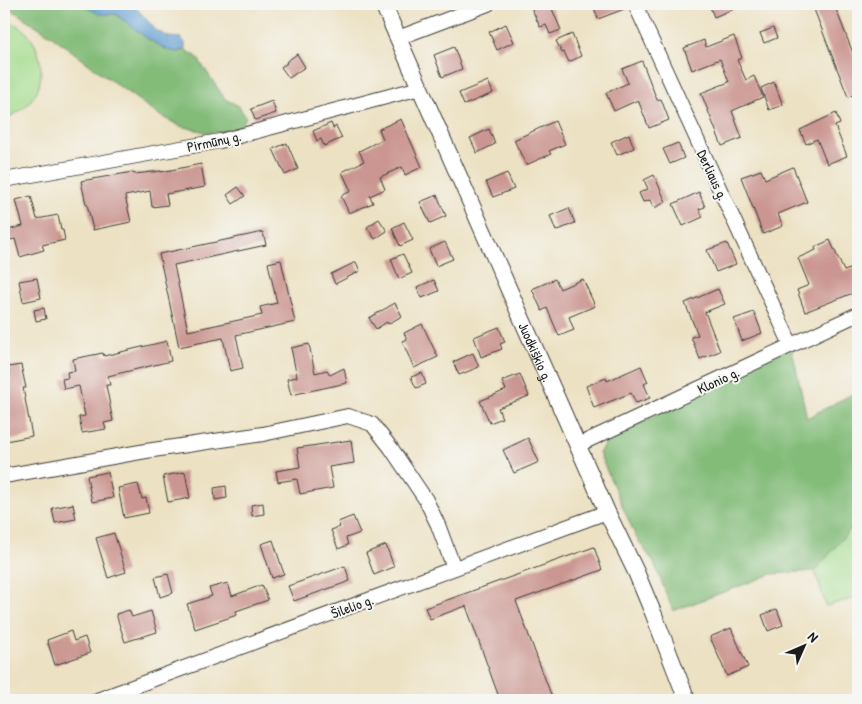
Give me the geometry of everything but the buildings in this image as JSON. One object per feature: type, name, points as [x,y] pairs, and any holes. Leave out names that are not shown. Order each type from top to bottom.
[{"type":"street","name":"Juodkiškio g.","points":[[383,4],[650,607],[687,700]]},
{"type":"street","points":[[398,38],[488,4]]},
{"type":"street","name":"Derliaus g.","points":[[635,4],[791,345]]},
{"type":"street","name":"Pirmūnų g.","points":[[4,180],[220,141],[420,88]]},
{"type":"street","name":"Klonio g.","points":[[578,445],[858,314]]},
{"type":"street","points":[[4,476],[146,451],[263,434],[348,416],[372,424],[391,448],[426,500],[438,525],[454,568]]},
{"type":"street","name":"Šilelio g.","points":[[96,700],[607,512]]},
{"type":"green space","points":[[4,4],[79,4],[100,13],[115,14],[177,52],[185,50],[196,56],[225,99],[239,106],[246,118],[239,127],[219,132],[209,133],[180,126],[159,115],[52,36]]},
{"type":"green space","points":[[4,21],[15,24],[25,31],[33,41],[41,64],[41,77],[38,89],[29,103],[4,120]]},
{"type":"green space","points":[[791,345],[807,418],[858,391],[858,520],[815,571],[772,574],[673,611],[654,563],[636,537],[599,453],[608,439]]},
{"type":"green space","points":[[858,520],[858,597],[826,606],[815,571]]},
{"type":"water","points":[[79,4],[125,4],[138,10],[156,30],[168,37],[181,38],[185,43],[185,50],[177,52],[167,50],[145,37],[116,14],[100,14]]}]
